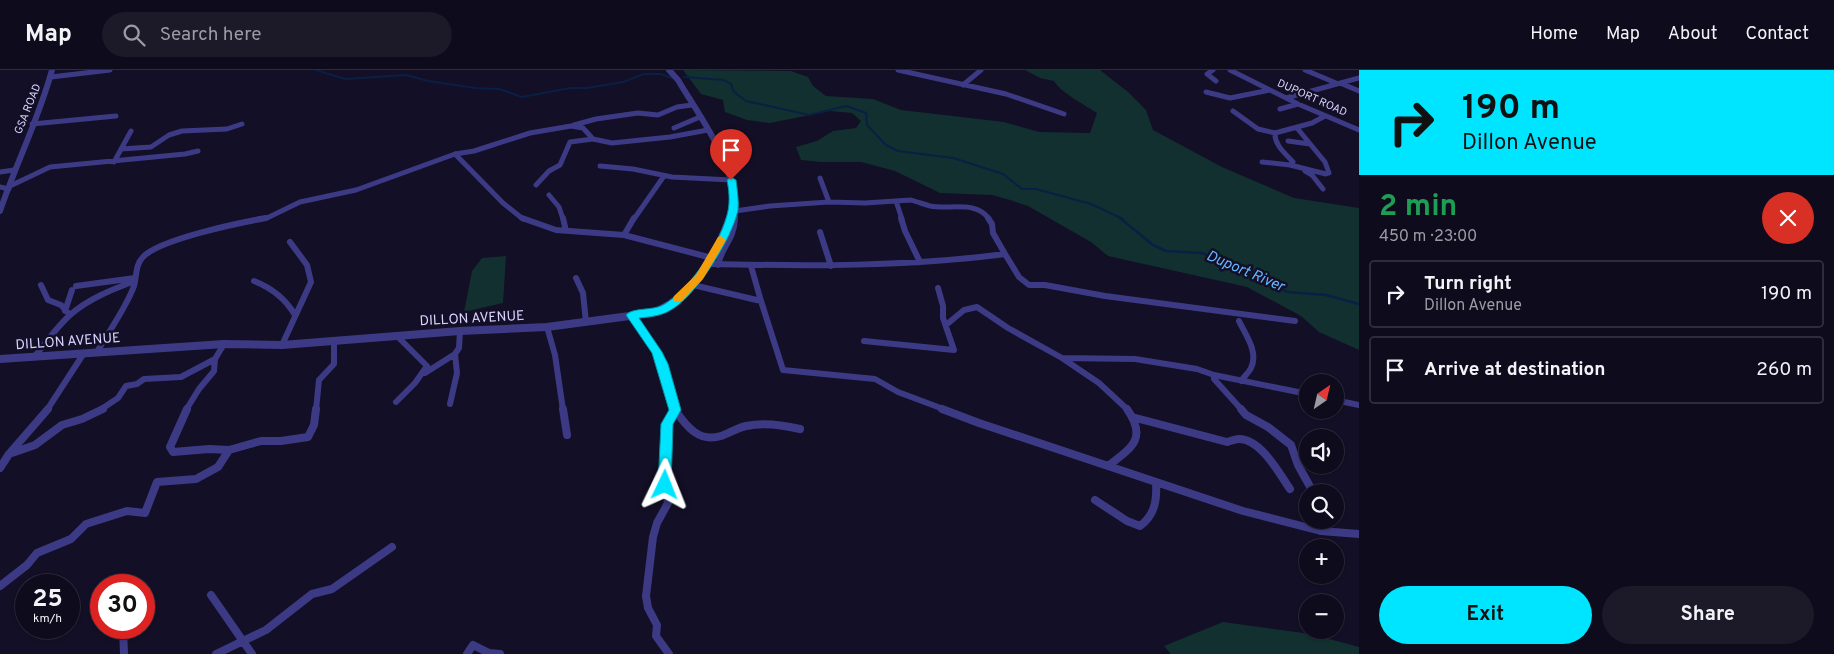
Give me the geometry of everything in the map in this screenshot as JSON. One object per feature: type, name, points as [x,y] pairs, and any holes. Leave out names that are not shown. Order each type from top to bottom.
[{"type":"street","points":[[51,74],[110,70]]},
{"type":"street","name":"DILLON AVENUE","points":[[0,359],[224,344],[282,345],[334,342],[460,331],[547,327],[652,313],[666,308],[693,285],[710,261],[733,211],[731,180],[722,156],[678,80],[668,70]]},
{"type":"street","points":[[898,70],[1006,94],[1064,114]]},
{"type":"street","points":[[963,85],[981,70]]},
{"type":"street","points":[[1213,70],[1207,74],[1216,81]]},
{"type":"street","name":"DUPORT ROAD","points":[[1230,70],[1298,104],[1359,130]]},
{"type":"street","points":[[1305,70],[1359,91]]},
{"type":"street","name":"GSA ROAD","points":[[0,211],[51,74]]},
{"type":"street","points":[[1286,98],[1359,78]]},
{"type":"street","points":[[1206,92],[1234,98],[1247,97],[1270,90]]},
{"type":"street","points":[[1280,109],[1298,104]]},
{"type":"street","points":[[97,352],[129,299],[137,267],[143,257],[171,241],[267,218],[300,202],[356,190],[455,154],[474,150],[530,132],[571,126],[604,117],[638,113],[658,114],[677,107],[692,105]]},
{"type":"street","points":[[1232,111],[1258,129],[1275,133],[1312,123],[1325,116]]},
{"type":"street","points":[[32,124],[116,116]]},
{"type":"street","points":[[674,128],[700,117]]},
{"type":"street","points":[[121,149],[151,146],[169,135],[182,131],[227,130],[242,124]]},
{"type":"street","points":[[571,126],[583,128],[593,139]]},
{"type":"street","points":[[1262,162],[1290,165],[1326,174],[1329,173],[1325,162],[1297,128]]},
{"type":"street","points":[[536,186],[549,171],[560,165],[570,142],[593,139],[612,143],[670,137],[708,130]]},
{"type":"street","points":[[114,162],[131,131]]},
{"type":"street","points":[[1275,133],[1274,136],[1277,144],[1293,162],[1290,165]]},
{"type":"street","points":[[1288,141],[1310,144]]},
{"type":"street","points":[[0,187],[9,187],[50,168],[198,151]]},
{"type":"street","points":[[455,154],[512,212],[524,220],[566,231],[624,235],[710,261],[718,266],[831,266],[967,259],[1005,254]]},
{"type":"street","points":[[600,166],[633,169],[664,176],[731,180]]},
{"type":"street","points":[[1301,168],[1312,175],[1324,189]]},
{"type":"street","points":[[0,172],[14,170]]},
{"type":"street","points":[[624,235],[649,194],[664,176]]},
{"type":"street","points":[[820,178],[829,202]]},
{"type":"street","points":[[549,195],[557,202],[562,211],[566,231]]},
{"type":"street","points":[[718,266],[720,256],[734,233],[735,211],[770,206],[829,202],[911,200],[931,206],[964,206],[984,212],[992,224],[993,233],[1019,277],[1029,285],[1045,285],[1105,296],[1295,321]]},
{"type":"street","points":[[896,201],[905,231],[920,262]]},
{"type":"street","points":[[820,232],[831,266]]},
{"type":"street","points":[[282,345],[311,282],[301,254],[290,242]]},
{"type":"street","points":[[750,266],[783,370],[875,379],[898,392],[971,420],[1243,511],[1321,531],[1359,534]]},
{"type":"street","points":[[576,278],[583,292],[586,322]]},
{"type":"street","points":[[35,356],[67,313],[74,288],[135,280]]},
{"type":"street","points":[[67,313],[135,280]]},
{"type":"street","points":[[254,281],[281,296],[295,315]]},
{"type":"street","points":[[41,285],[48,300],[60,305],[67,313]]},
{"type":"street","points":[[693,285],[761,301]]},
{"type":"street","points":[[864,341],[954,350],[938,288]]},
{"type":"street","points":[[946,324],[956,319],[963,311],[977,307],[1008,328],[1062,358],[1118,398],[1129,410],[1138,430],[1136,441],[1131,448],[1108,466]]},
{"type":"street","points":[[632,315],[662,364],[675,410],[688,430],[709,437],[720,436],[739,428],[785,425],[800,428]]},
{"type":"street","points":[[1239,321],[1252,345],[1253,352],[1251,368],[1241,381]]},
{"type":"street","points":[[547,327],[555,355],[567,436]]},
{"type":"street","points":[[421,375],[455,354],[459,348],[460,331]]},
{"type":"street","points":[[396,402],[428,366],[398,336]]},
{"type":"street","points":[[224,344],[215,359],[214,372],[196,391],[184,412],[170,447],[173,452],[209,449],[229,450],[261,441],[281,441],[308,437],[314,425],[319,380],[334,364],[334,342]]},
{"type":"street","points":[[0,468],[9,454],[47,410],[84,352]]},
{"type":"street","points":[[450,404],[458,373],[455,354]]},
{"type":"street","points":[[1062,358],[1135,359],[1198,369],[1214,375],[1299,392]]},
{"type":"street","points":[[9,454],[35,445],[62,425],[92,415],[118,398],[126,386],[138,384],[144,379],[181,376],[215,359]]},
{"type":"street","points":[[1214,375],[1214,380],[1232,397],[1246,415],[1268,427],[1291,446],[1298,466],[1308,484]]},
{"type":"street","points":[[1344,402],[1359,404]]},
{"type":"street","points":[[669,654],[656,636],[657,624],[648,608],[646,596],[652,537],[668,503],[665,485],[667,424],[675,410]]},
{"type":"street","points":[[1132,417],[1166,428],[1227,442],[1239,439],[1255,446],[1272,460],[1290,489]]},
{"type":"street","points":[[0,586],[27,565],[37,553],[71,539],[86,524],[127,511],[145,513],[157,482],[196,479],[218,467],[229,450]]},
{"type":"street","points":[[1095,500],[1127,521],[1140,526],[1149,521],[1153,511],[1157,500],[1156,483]]},
{"type":"street","points":[[216,654],[266,630],[312,594],[332,589],[392,547]]},
{"type":"street","points":[[211,596],[252,654]]},
{"type":"street","points":[[123,639],[124,654]]},
{"type":"street","points":[[467,654],[473,645],[489,653],[500,654]]},
{"type":"green space","points":[[683,70],[791,71],[808,77],[813,86],[826,96],[873,99],[901,110],[1004,122],[1039,132],[1090,133],[1097,113],[1067,94],[1054,81],[1040,78],[1025,70],[1100,70],[1128,92],[1146,110],[1153,130],[1222,167],[1294,198],[1359,208],[1359,350],[1319,332],[1301,316],[1247,287],[1108,256],[1091,242],[1028,206],[992,195],[940,193],[895,171],[861,162],[801,160],[796,147],[817,141],[833,131],[856,128],[861,121],[852,113],[830,111],[770,123],[747,120],[725,112],[723,100],[701,94]]},
{"type":"green space","points":[[506,256],[503,303],[464,312],[472,271],[482,258]]},
{"type":"green space","points":[[1223,622],[1299,632],[1299,639],[1329,639],[1359,647],[1359,654],[1171,654],[1164,646]]},
{"type":"waterway","points":[[316,70],[345,79],[406,75],[428,81],[475,88],[499,89],[522,97],[570,88],[587,88],[623,82],[644,74],[661,74],[672,78]]},
{"type":"waterway","name":"Duport River","points":[[684,77],[724,80],[731,84],[734,92],[746,101],[809,115],[846,106],[866,113],[867,125],[886,145],[898,151],[953,158],[1003,174],[1022,189],[1036,189],[1091,204],[1123,219]]},
{"type":"waterway","name":"Duport River","points":[[1120,218],[1153,245],[1166,251],[1202,253],[1288,292],[1326,295],[1359,304]]},
{"type":"slow traffic","points":[[678,298],[699,277],[721,240]]},
{"type":"route","points":[[665,485],[667,424],[669,417],[675,410],[662,364],[632,315],[652,313],[666,308],[693,285],[699,277],[723,237],[733,211],[731,180]]}]
